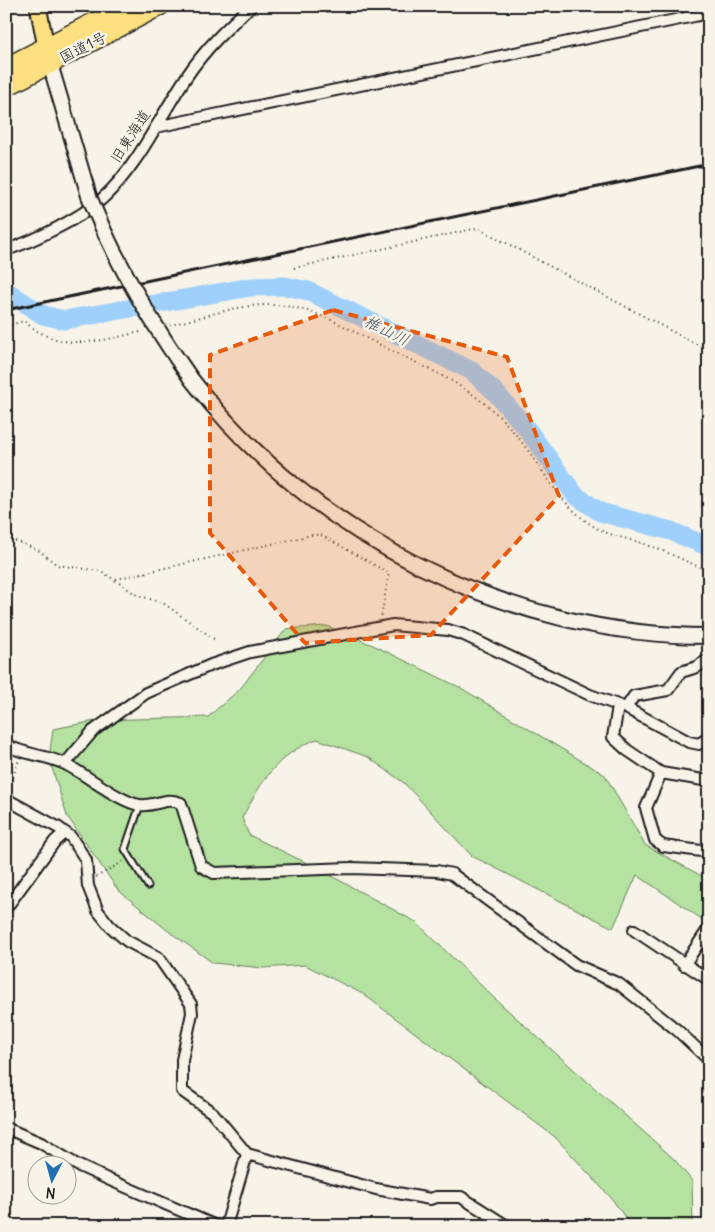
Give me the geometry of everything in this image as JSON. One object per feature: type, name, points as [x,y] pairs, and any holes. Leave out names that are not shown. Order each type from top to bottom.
[{"type":"highway","name":"国道1号","points":[[6,67],[125,6]]},
{"type":"highway","name":"国道1号","points":[[6,87],[160,6]]},
{"type":"main road","points":[[38,6],[50,64]]},
{"type":"street","name":"旧東海道","points":[[6,250],[41,235],[102,199],[128,169],[187,75],[207,48],[251,6]]},
{"type":"street","points":[[156,126],[709,13]]},
{"type":"street","points":[[50,64],[89,196],[106,240],[140,305],[192,380],[246,441],[306,495],[343,522],[420,566],[488,595],[569,619],[637,631],[709,636]]},
{"type":"street","points":[[65,764],[93,731],[146,693],[171,681],[250,652],[393,624],[456,632],[622,707],[689,742],[699,744],[709,737]]},
{"type":"street","points":[[709,659],[697,667],[681,672],[668,690],[634,696],[622,707],[613,737],[627,750],[661,773],[709,781]]},
{"type":"street","points":[[6,745],[21,753],[65,764],[119,796],[140,805],[166,800],[174,800],[181,803],[201,866],[214,873],[351,868],[437,871],[452,874],[576,966],[619,984],[684,1035],[709,1060]]},
{"type":"street","points":[[661,773],[646,808],[656,840],[663,846],[709,852]]},
{"type":"street","points":[[6,799],[59,828],[71,837],[86,860],[88,886],[98,911],[110,926],[127,941],[159,958],[191,1004],[192,1013],[182,1060],[182,1091],[213,1113],[247,1154],[391,1192],[430,1199],[436,1197],[461,1197],[507,1226]]},
{"type":"street","points":[[6,908],[64,833]]},
{"type":"street","points":[[684,965],[709,928]]},
{"type":"street","points":[[634,930],[709,980]]},
{"type":"street","points":[[6,1128],[41,1143],[103,1177],[216,1226]]},
{"type":"street","points":[[226,1226],[247,1154]]},
{"type":"lane","points":[[140,805],[125,846],[128,856],[148,886]]},
{"type":"path","points":[[294,268],[478,228],[709,351]]},
{"type":"path","points":[[162,327],[269,304],[306,309],[320,314],[442,374],[469,391],[511,429],[564,500],[591,525],[618,537],[651,546],[709,572]]},
{"type":"path","points":[[6,326],[24,321],[45,336],[69,342],[85,342],[152,329]]},
{"type":"path","points":[[116,579],[312,535],[321,535],[389,573],[380,628]]},
{"type":"path","points":[[6,538],[40,551],[57,565],[101,571],[116,579],[137,595],[163,603],[214,639]]},
{"type":"path","points":[[6,784],[12,778],[21,753]]},
{"type":"path","points":[[86,860],[94,861],[95,876],[98,877],[104,871],[121,864],[128,856]]},
{"type":"highlighted area","points":[[333,310],[507,357],[559,496],[431,635],[305,643],[210,533],[210,355]]},
{"type":"green space","points":[[327,626],[375,646],[461,688],[605,775],[645,845],[709,880],[709,924],[637,875],[613,928],[472,856],[404,783],[368,757],[317,739],[303,745],[281,761],[256,792],[242,818],[249,835],[315,867],[416,922],[494,998],[674,1159],[692,1181],[693,1226],[631,1226],[612,1199],[555,1137],[363,994],[305,965],[263,968],[213,963],[167,930],[118,890],[67,816],[49,758],[53,729],[100,720],[208,717],[240,689],[286,629]]},
{"type":"waterway","name":"椎山川","points":[[6,291],[43,315],[64,320],[251,287],[285,286],[308,291],[472,371],[495,392],[527,429],[575,495],[600,512],[671,531],[709,547]]},
{"type":"railway","points":[[6,310],[709,164]]}]
